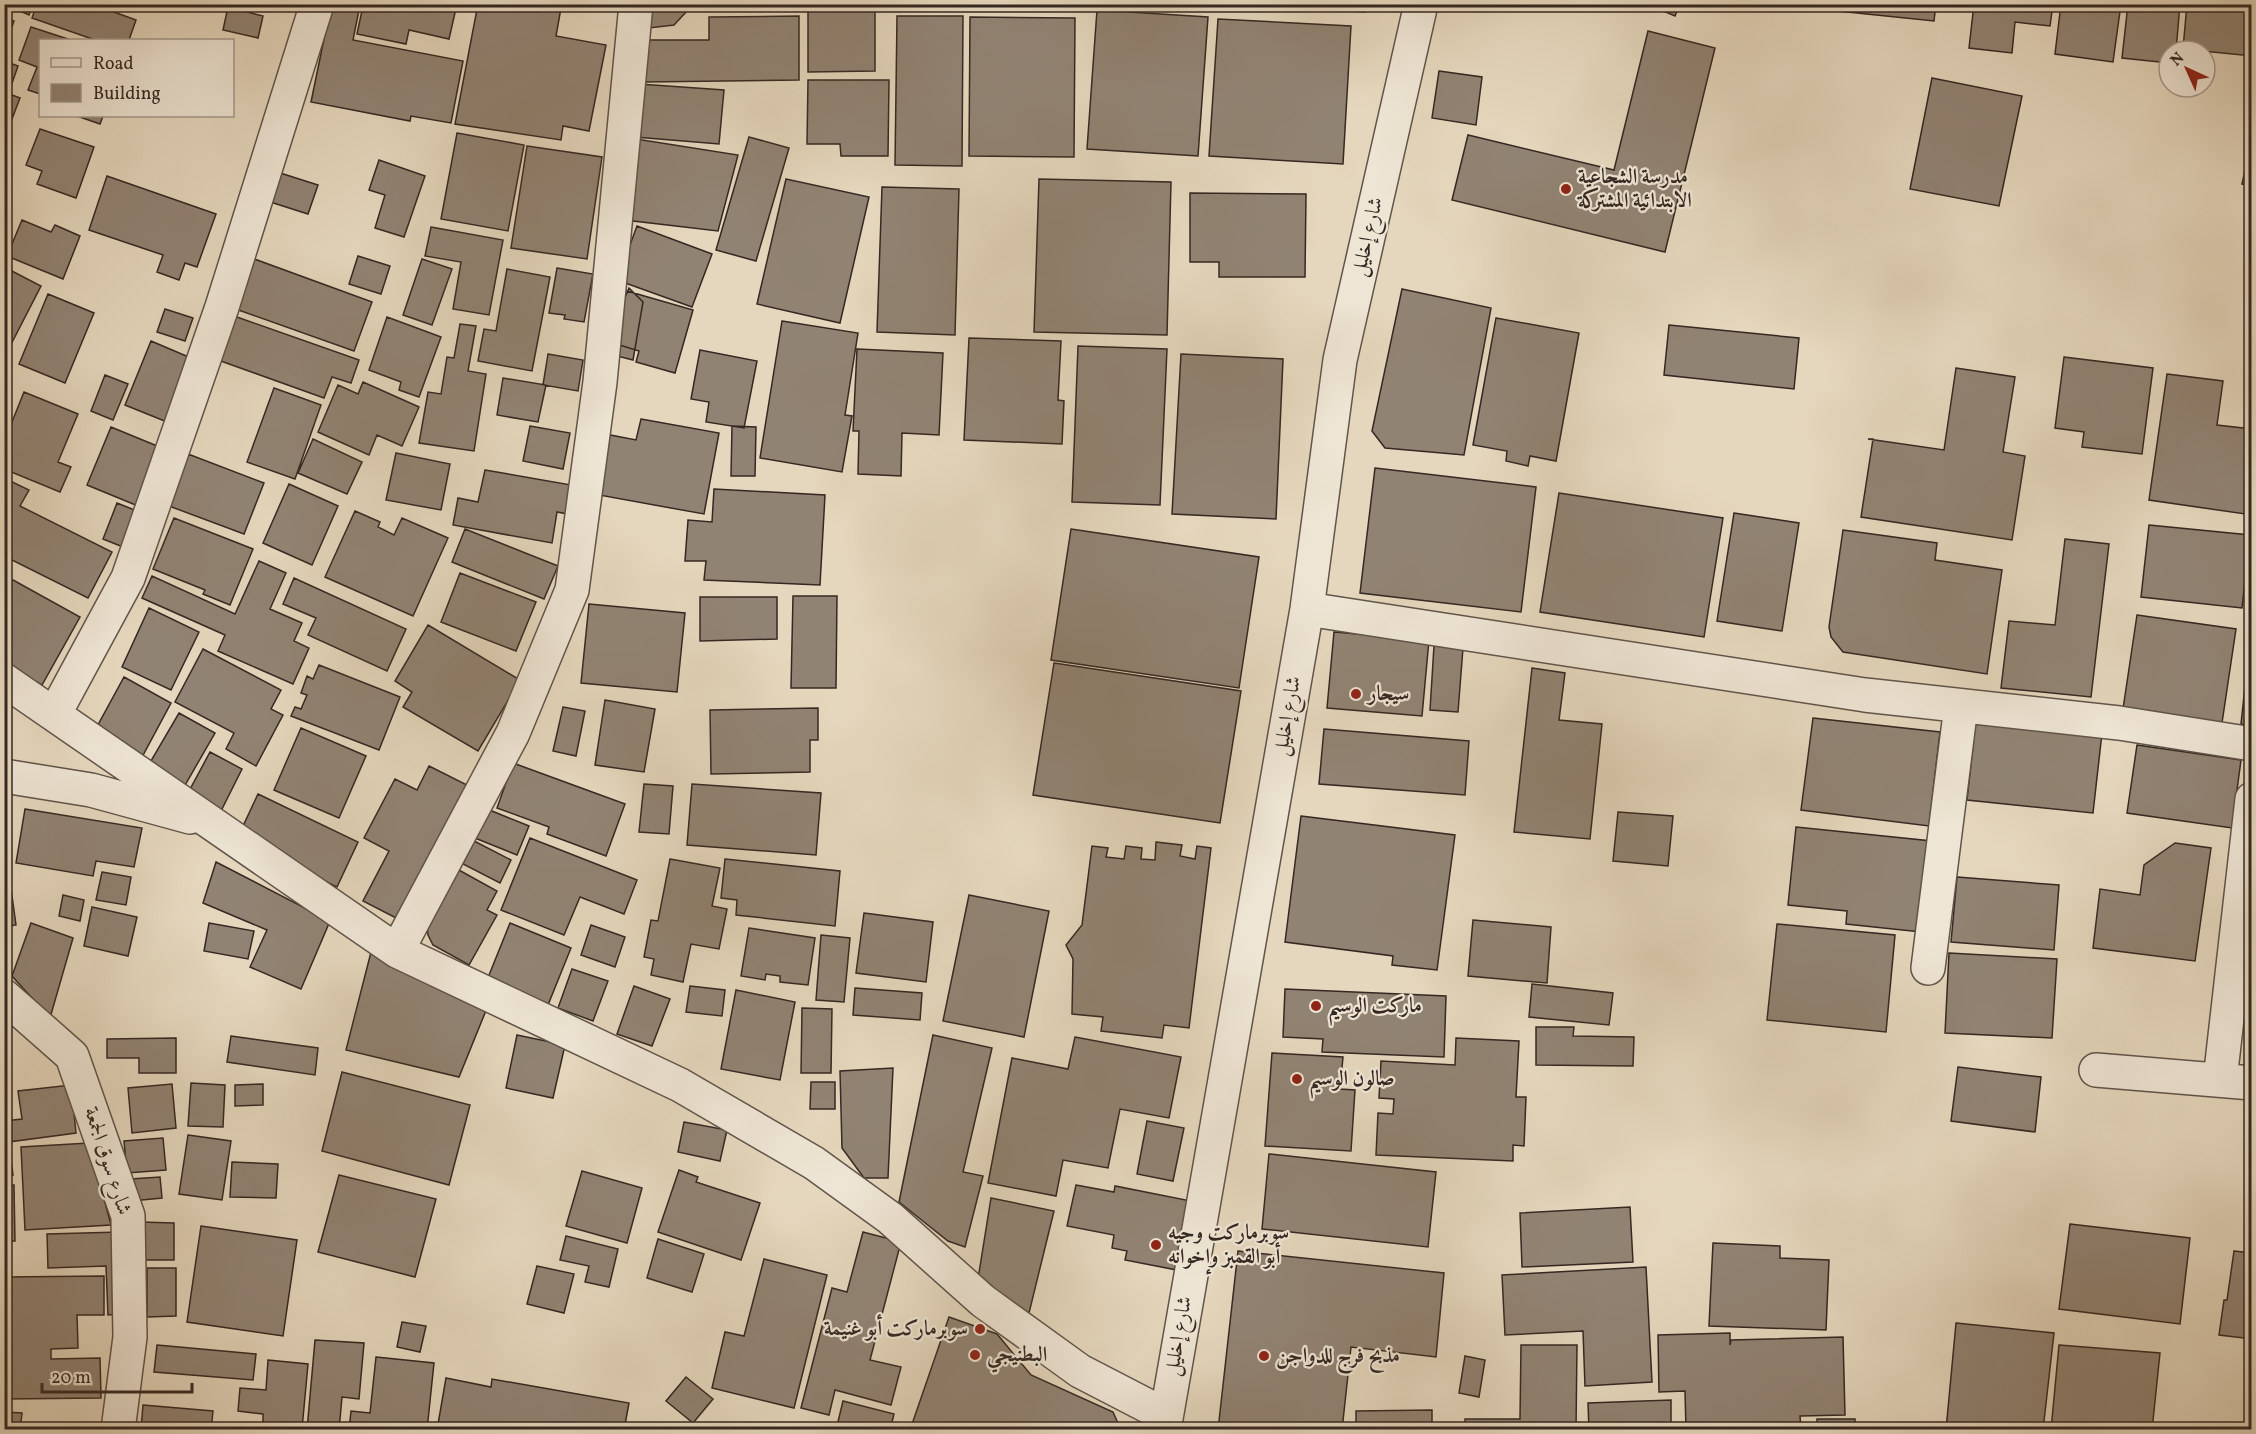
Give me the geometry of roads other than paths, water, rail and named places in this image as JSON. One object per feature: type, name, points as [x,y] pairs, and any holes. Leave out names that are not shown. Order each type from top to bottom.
[{"type":"street","points":[[55,713],[128,578],[222,307],[317,4]]},
{"type":"street","points":[[397,951],[513,733],[572,590],[600,381],[636,4]]},
{"type":"street","name":"شارع إخليل","points":[[1165,1422],[1307,609],[1340,360],[1421,4]]},
{"type":"street","points":[[1307,609],[1865,695],[2119,723],[2252,744]]},
{"type":"street","points":[[4,680],[397,951],[680,1085],[814,1163],[890,1218],[983,1301],[1080,1371],[1165,1422]]},
{"type":"street","points":[[1928,968],[1961,706]]},
{"type":"street","points":[[4,776],[91,790],[215,824]]},
{"type":"street","points":[[2096,1070],[2236,1082],[2252,799]]},
{"type":"street","name":"شارع سوق الجمعة","points":[[4,996],[72,1056],[128,1216],[130,1337],[118,1430]]},
{"type":"place","name":"مدرسة الشجاعية الابتدائية المشتركة","points":[[1566,189]]},
{"type":"place","name":"سيجار","points":[[1356,694]]},
{"type":"place","name":"ماركت الوسيم","points":[[1316,1006]]},
{"type":"place","name":"صالون الوسيم","points":[[1297,1079]]},
{"type":"place","name":"سوبرماركت وجيه أبو القمبز وإخوانه","points":[[1156,1245]]},
{"type":"place","name":"سوبرماركت أبو غنيمة","points":[[980,1329]]},
{"type":"place","name":"البطنيجي","points":[[975,1355]]},
{"type":"place","name":"مذبح فرج للدواجن","points":[[1264,1356]]}]
